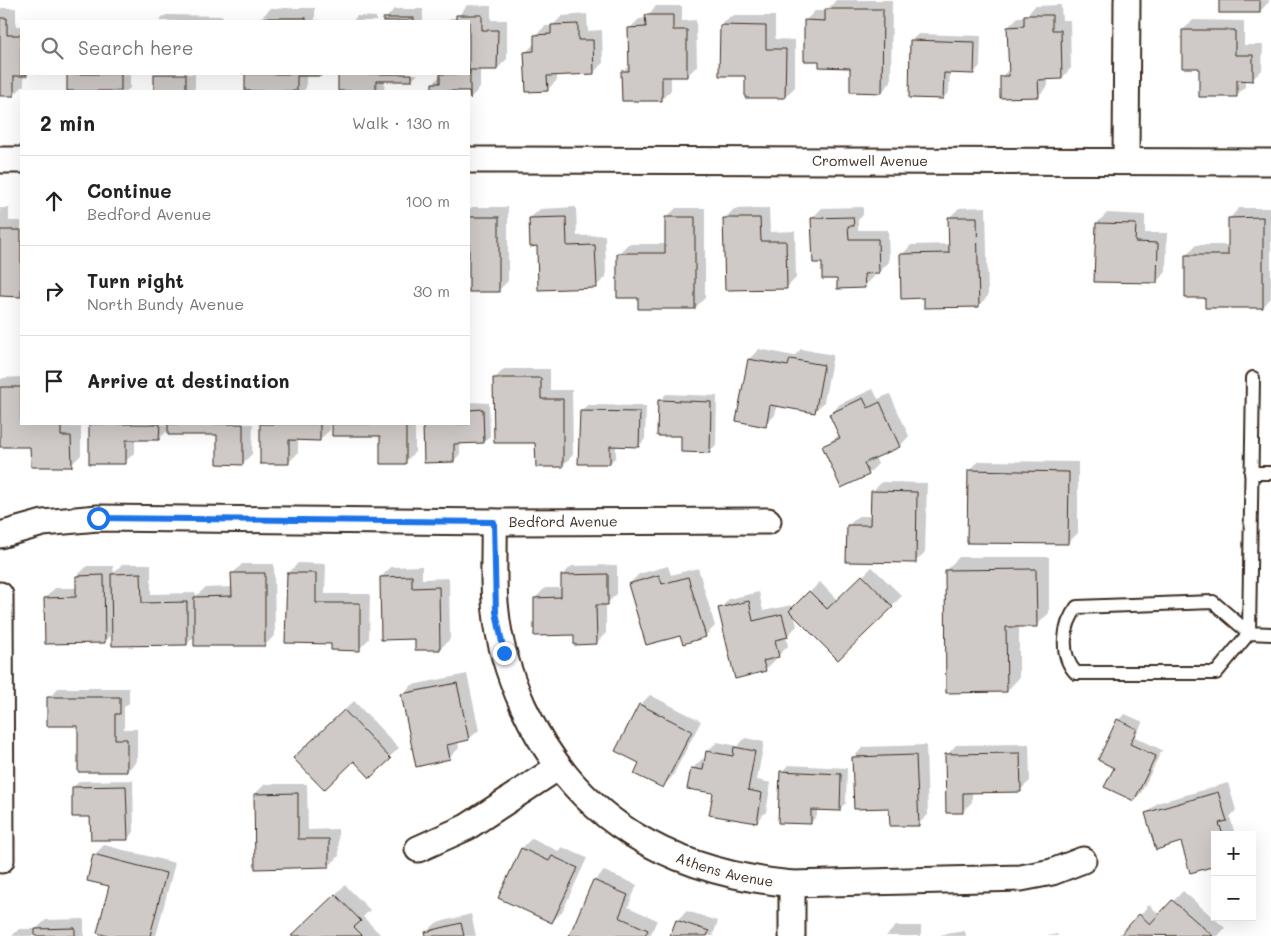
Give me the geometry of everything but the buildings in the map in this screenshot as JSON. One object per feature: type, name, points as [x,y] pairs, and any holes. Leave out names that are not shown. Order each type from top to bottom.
[{"type":"street","points":[[1126,160],[1127,0]]},
{"type":"street","points":[[0,160],[20,160]]},
{"type":"street","name":"Cromwell Avenue","points":[[470,160],[1126,160],[1271,162]]},
{"type":"street","name":"Bedford Avenue","points":[[0,535],[43,523],[98,518],[494,522],[768,521]]},
{"type":"street","name":"Athens Avenue","points":[[494,522],[496,612],[504,653],[516,692],[535,732],[557,768],[583,796],[605,815],[642,840],[680,858],[721,873],[756,881],[792,884],[1021,878],[1052,872],[1083,860]]},
{"type":"street","points":[[0,595],[1,860]]},
{"type":"street","points":[[418,849],[467,827],[557,768]]},
{"type":"street","points":[[792,884],[792,936]]},
{"type":"lane","points":[[1253,378],[1249,633],[1216,672],[1076,673],[1070,667],[1065,648],[1068,618],[1077,607],[1100,605],[1213,602],[1249,633],[1271,634]]},
{"type":"lane","points":[[1252,473],[1271,473]]},
{"type":"route","points":[[98,518],[494,522],[496,612],[504,653]]}]
